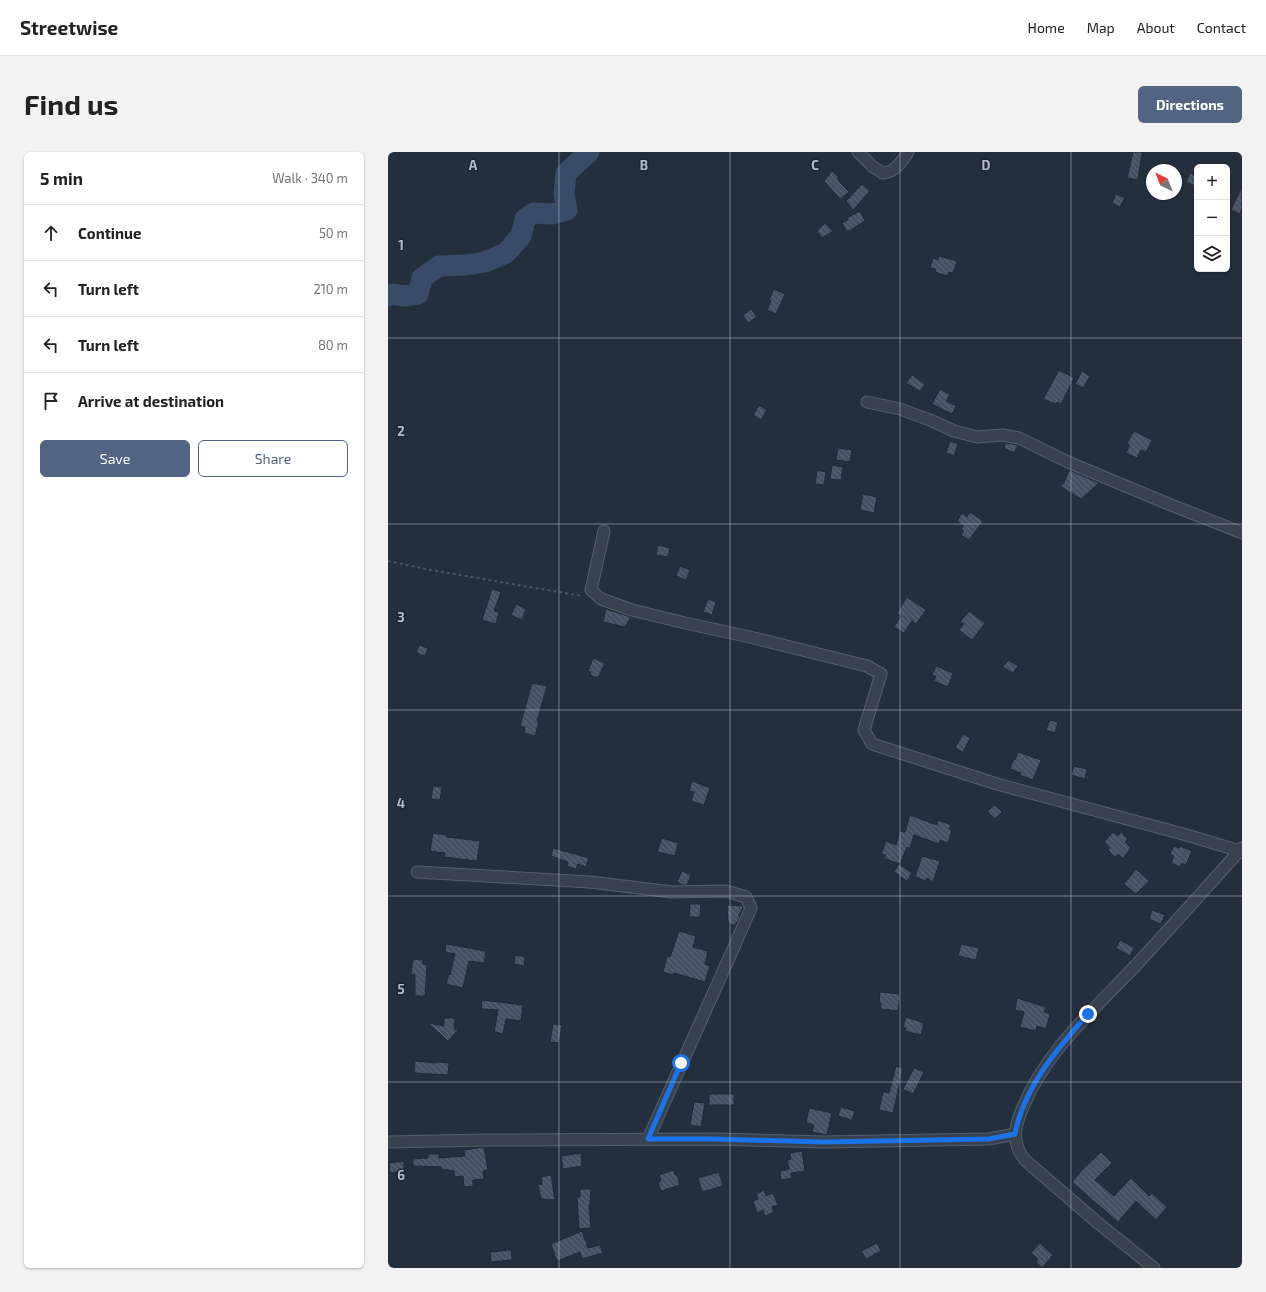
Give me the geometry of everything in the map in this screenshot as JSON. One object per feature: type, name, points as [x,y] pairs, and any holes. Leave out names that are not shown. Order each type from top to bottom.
[{"type":"street","points":[[858,152],[883,173],[888,173],[899,164],[908,152]]},
{"type":"street","points":[[867,402],[900,409],[954,431],[977,436],[1003,435],[1019,438],[1068,462],[1242,533]]},
{"type":"street","points":[[604,531],[591,590],[601,599],[655,616],[750,637],[867,666],[881,674],[864,730],[872,744],[997,784],[1241,850],[1138,964],[1088,1014],[1055,1053],[1029,1094],[1020,1114],[1015,1134],[1018,1150],[1026,1161],[1104,1228],[1154,1268]]},
{"type":"street","points":[[417,872],[590,882],[672,892],[726,891],[746,896],[751,908],[648,1139]]},
{"type":"street","points":[[388,1142],[714,1139],[846,1142],[989,1139],[1015,1134]]},
{"type":"path","points":[[388,561],[446,573],[601,599]]},
{"type":"building","points":[[1133,152],[1142,152],[1138,180],[1127,178]]},
{"type":"building","points":[[832,171],[839,177],[837,179],[849,192],[840,199],[824,181]]},
{"type":"building","points":[[1190,173],[1194,175],[1194,186],[1186,182]]},
{"type":"building","points":[[862,184],[870,191],[853,210],[846,201]]},
{"type":"building","points":[[1242,187],[1242,209],[1240,214],[1231,210]]},
{"type":"building","points":[[1116,194],[1125,198],[1120,207],[1112,203]]},
{"type":"building","points":[[860,211],[865,221],[847,232],[842,223],[848,220],[847,218]]},
{"type":"building","points":[[825,223],[833,231],[822,238],[817,231]]},
{"type":"building","points":[[939,256],[957,261],[953,273],[949,272],[947,276],[935,272],[936,269],[930,268],[933,258],[938,260]]},
{"type":"building","points":[[774,289],[785,294],[776,314],[767,310],[771,301],[769,300]]},
{"type":"building","points":[[751,309],[757,317],[748,323],[743,315]]},
{"type":"building","points":[[1059,370],[1074,378],[1061,404],[1057,402],[1056,404],[1043,399]]},
{"type":"building","points":[[1082,371],[1090,376],[1083,388],[1075,384]]},
{"type":"building","points":[[912,375],[925,384],[920,391],[906,383]]},
{"type":"building","points":[[940,389],[950,395],[946,401],[956,406],[952,414],[932,404]]},
{"type":"building","points":[[759,405],[767,410],[761,420],[753,415]]},
{"type":"building","points":[[1134,431],[1152,440],[1146,452],[1141,450],[1137,458],[1126,453],[1130,445],[1127,443]]},
{"type":"building","points":[[950,441],[958,444],[954,456],[946,453]]},
{"type":"building","points":[[1006,443],[1018,445],[1014,453],[1004,448]]},
{"type":"building","points":[[838,448],[852,450],[850,462],[836,460]]},
{"type":"building","points":[[832,465],[843,467],[841,480],[830,479]]},
{"type":"building","points":[[817,470],[826,472],[824,485],[815,484]]},
{"type":"building","points":[[1069,470],[1099,483],[1081,499],[1060,486],[1064,483]]},
{"type":"building","points":[[863,494],[877,497],[874,513],[860,510]]},
{"type":"building","points":[[970,512],[983,521],[969,540],[961,535],[964,531],[961,529],[963,526],[957,521],[962,513],[967,517]]},
{"type":"building","points":[[658,545],[670,548],[668,557],[656,555]]},
{"type":"building","points":[[680,566],[690,570],[686,580],[676,576]]},
{"type":"building","points":[[492,589],[501,592],[494,611],[499,612],[496,624],[482,620]]},
{"type":"building","points":[[907,597],[926,610],[916,624],[912,621],[904,633],[894,627],[901,616],[897,613]]},
{"type":"building","points":[[708,599],[716,602],[712,615],[703,612]]},
{"type":"building","points":[[516,604],[526,609],[522,620],[511,615]]},
{"type":"building","points":[[606,609],[631,617],[625,627],[603,622]]},
{"type":"building","points":[[969,611],[985,623],[972,640],[959,630],[964,624],[960,622]]},
{"type":"building","points":[[419,645],[428,648],[425,656],[416,653]]},
{"type":"building","points":[[593,658],[605,663],[598,678],[590,675],[591,672],[588,671]]},
{"type":"building","points":[[1008,660],[1018,666],[1013,673],[1003,667]]},
{"type":"building","points":[[936,666],[953,673],[948,687],[934,681],[936,676],[932,675]]},
{"type":"building","points":[[532,683],[547,686],[537,721],[539,722],[535,736],[524,733],[525,727],[520,726]]},
{"type":"building","points":[[1050,720],[1058,722],[1055,733],[1046,730]]},
{"type":"building","points":[[963,734],[970,738],[963,752],[955,748]]},
{"type":"building","points":[[1018,752],[1041,760],[1033,780],[1010,769]]},
{"type":"building","points":[[1074,766],[1087,769],[1085,779],[1071,775]]},
{"type":"building","points":[[692,781],[710,788],[704,805],[691,801],[694,792],[689,791]]},
{"type":"building","points":[[433,786],[442,787],[440,800],[431,799]]},
{"type":"building","points":[[995,805],[1002,812],[995,819],[987,811]]},
{"type":"building","points":[[910,815],[937,825],[938,820],[951,825],[949,829],[952,830],[948,843],[940,840],[939,844],[914,835],[910,848],[907,847],[900,864],[884,858],[886,855],[881,854],[886,841],[896,845],[900,831],[905,832]]},
{"type":"building","points":[[1113,832],[1118,836],[1121,832],[1128,839],[1125,842],[1131,848],[1123,858],[1118,854],[1115,857],[1108,850],[1110,848],[1104,842]]},
{"type":"building","points":[[433,833],[447,835],[447,837],[480,841],[477,861],[444,857],[445,853],[430,851]]},
{"type":"building","points":[[662,838],[678,843],[675,856],[657,852]]},
{"type":"building","points":[[1174,846],[1179,848],[1180,846],[1192,851],[1186,865],[1182,863],[1180,867],[1171,863],[1174,856],[1170,854]]},
{"type":"building","points":[[553,848],[589,858],[586,867],[578,864],[576,869],[567,866],[568,862],[551,856]]},
{"type":"building","points":[[922,856],[940,861],[933,882],[927,878],[926,881],[915,877]]},
{"type":"building","points":[[899,864],[912,873],[907,881],[894,872]]},
{"type":"building","points":[[1136,869],[1149,881],[1136,894],[1124,884]]},
{"type":"building","points":[[682,871],[691,875],[687,885],[677,882]]},
{"type":"building","points":[[690,904],[701,904],[700,917],[689,917]]},
{"type":"building","points":[[727,905],[742,906],[743,908],[735,925],[728,922]]},
{"type":"building","points":[[1152,910],[1165,915],[1161,924],[1149,919]]},
{"type":"building","points":[[679,931],[696,936],[693,947],[708,951],[705,964],[710,966],[705,982],[674,973],[673,975],[663,972],[667,956],[670,957]]},
{"type":"building","points":[[1120,940],[1134,948],[1130,956],[1116,948]]},
{"type":"building","points":[[446,944],[486,951],[484,963],[469,961],[463,988],[446,984],[449,974],[450,975],[455,954],[445,952]]},
{"type":"building","points":[[961,944],[979,948],[976,960],[958,956]]},
{"type":"building","points":[[515,955],[525,957],[524,966],[514,964]]},
{"type":"building","points":[[413,959],[423,960],[423,964],[427,965],[425,996],[415,996],[415,975],[411,974]]},
{"type":"building","points":[[880,992],[900,994],[898,1011],[881,1009],[881,1003],[879,1003]]},
{"type":"building","points":[[1017,998],[1046,1007],[1044,1012],[1050,1014],[1046,1029],[1037,1026],[1036,1031],[1020,1027],[1024,1012],[1015,1010]]},
{"type":"building","points":[[482,1000],[523,1005],[521,1021],[506,1019],[503,1034],[494,1032],[498,1010],[481,1009]]},
{"type":"building","points":[[906,1017],[924,1023],[921,1035],[905,1031],[906,1028],[903,1027]]},
{"type":"building","points":[[444,1018],[455,1018],[454,1029],[458,1030],[448,1041],[428,1023],[444,1026]]},
{"type":"building","points":[[553,1024],[562,1025],[559,1043],[550,1042]]},
{"type":"building","points":[[415,1061],[449,1063],[448,1075],[414,1073]]},
{"type":"building","points":[[896,1066],[903,1068],[893,1113],[879,1110],[883,1092],[889,1093]]},
{"type":"building","points":[[914,1068],[924,1072],[913,1094],[903,1089]]},
{"type":"building","points":[[709,1094],[734,1094],[734,1105],[709,1105]]},
{"type":"building","points":[[694,1102],[705,1103],[701,1127],[690,1125]]},
{"type":"building","points":[[841,1107],[855,1111],[852,1120],[838,1116]]},
{"type":"building","points":[[809,1108],[832,1113],[827,1135],[812,1132],[814,1125],[806,1123]]},
{"type":"building","points":[[484,1147],[488,1170],[483,1171],[484,1179],[473,1180],[473,1186],[464,1187],[463,1176],[455,1177],[454,1171],[442,1169],[442,1167],[413,1166],[413,1159],[428,1158],[428,1154],[439,1154],[439,1158],[465,1156],[464,1150]]},
{"type":"building","points":[[802,1151],[805,1171],[791,1173],[792,1178],[781,1180],[780,1171],[789,1169],[787,1160],[791,1159],[790,1153]]},
{"type":"building","points":[[1101,1152],[1112,1163],[1095,1180],[1114,1196],[1131,1178],[1149,1196],[1152,1193],[1167,1207],[1156,1220],[1136,1201],[1118,1222],[1072,1182]]},
{"type":"building","points":[[581,1153],[582,1166],[563,1169],[561,1156]]},
{"type":"building","points":[[404,1161],[404,1171],[390,1173],[389,1163]]},
{"type":"building","points":[[674,1170],[680,1185],[661,1191],[658,1182],[661,1181],[659,1175]]},
{"type":"building","points":[[719,1172],[723,1186],[702,1192],[698,1178]]},
{"type":"building","points":[[551,1175],[555,1200],[541,1199],[538,1185],[542,1184],[541,1177]]},
{"type":"building","points":[[580,1189],[591,1189],[589,1205],[591,1228],[579,1229],[577,1197],[580,1197]]},
{"type":"building","points":[[764,1190],[766,1196],[773,1193],[778,1205],[772,1207],[774,1212],[765,1216],[763,1210],[757,1213],[753,1201],[758,1199],[756,1194]]},
{"type":"building","points":[[582,1231],[588,1248],[600,1245],[603,1253],[582,1259],[580,1252],[557,1261],[551,1244]]},
{"type":"building","points":[[877,1243],[881,1251],[866,1259],[861,1251]]},
{"type":"building","points":[[1040,1243],[1053,1255],[1042,1268],[1036,1262],[1038,1259],[1031,1253]]},
{"type":"building","points":[[511,1250],[512,1260],[491,1262],[490,1252]]},
{"type":"waterway","points":[[388,296],[392,294],[405,296],[418,294],[422,278],[439,266],[466,265],[485,262],[506,253],[521,236],[525,219],[534,213],[553,214],[567,210],[564,195],[566,173],[589,152]]},
{"type":"route","points":[[681,1063],[648,1139],[823,1142],[989,1139],[1015,1134],[1020,1114],[1034,1084],[1055,1053],[1088,1014]]}]
